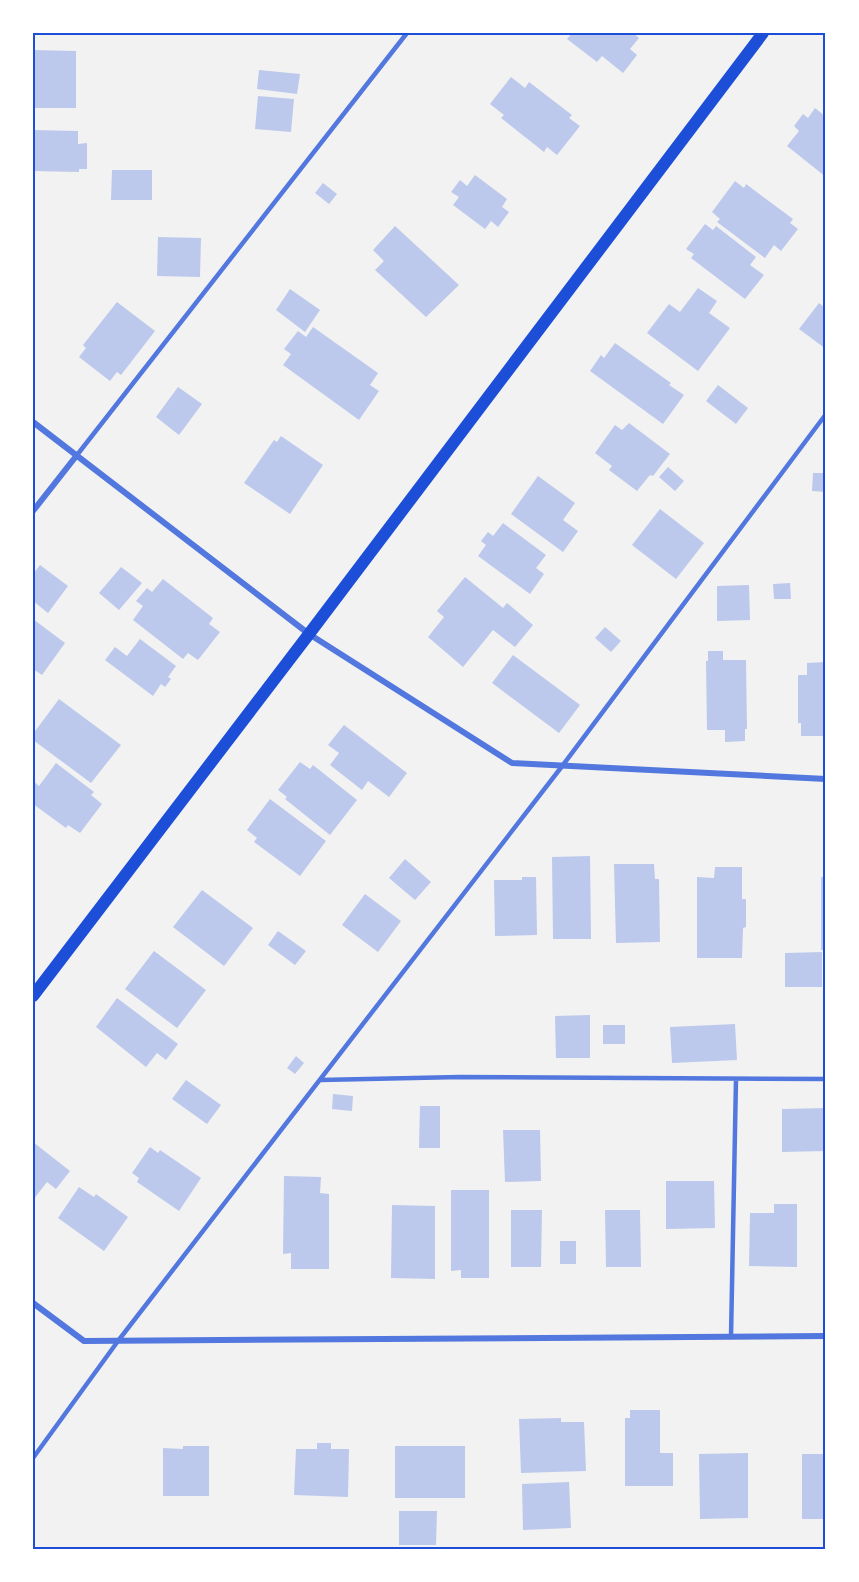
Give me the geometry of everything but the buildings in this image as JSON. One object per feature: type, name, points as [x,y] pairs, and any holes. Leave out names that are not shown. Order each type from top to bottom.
[{"type":"main road","points":[[33,996],[763,33]]},
{"type":"street","points":[[33,422],[309,634],[512,763],[826,779]]},
{"type":"street","points":[[33,511],[77,455]]},
{"type":"street","points":[[33,1303],[84,1341],[826,1336]]},
{"type":"lane","points":[[77,455],[407,33]]},
{"type":"lane","points":[[33,1458],[118,1341],[563,765],[826,414]]},
{"type":"lane","points":[[320,1080],[460,1077],[826,1079]]},
{"type":"lane","points":[[731,1337],[736,1078]]}]
